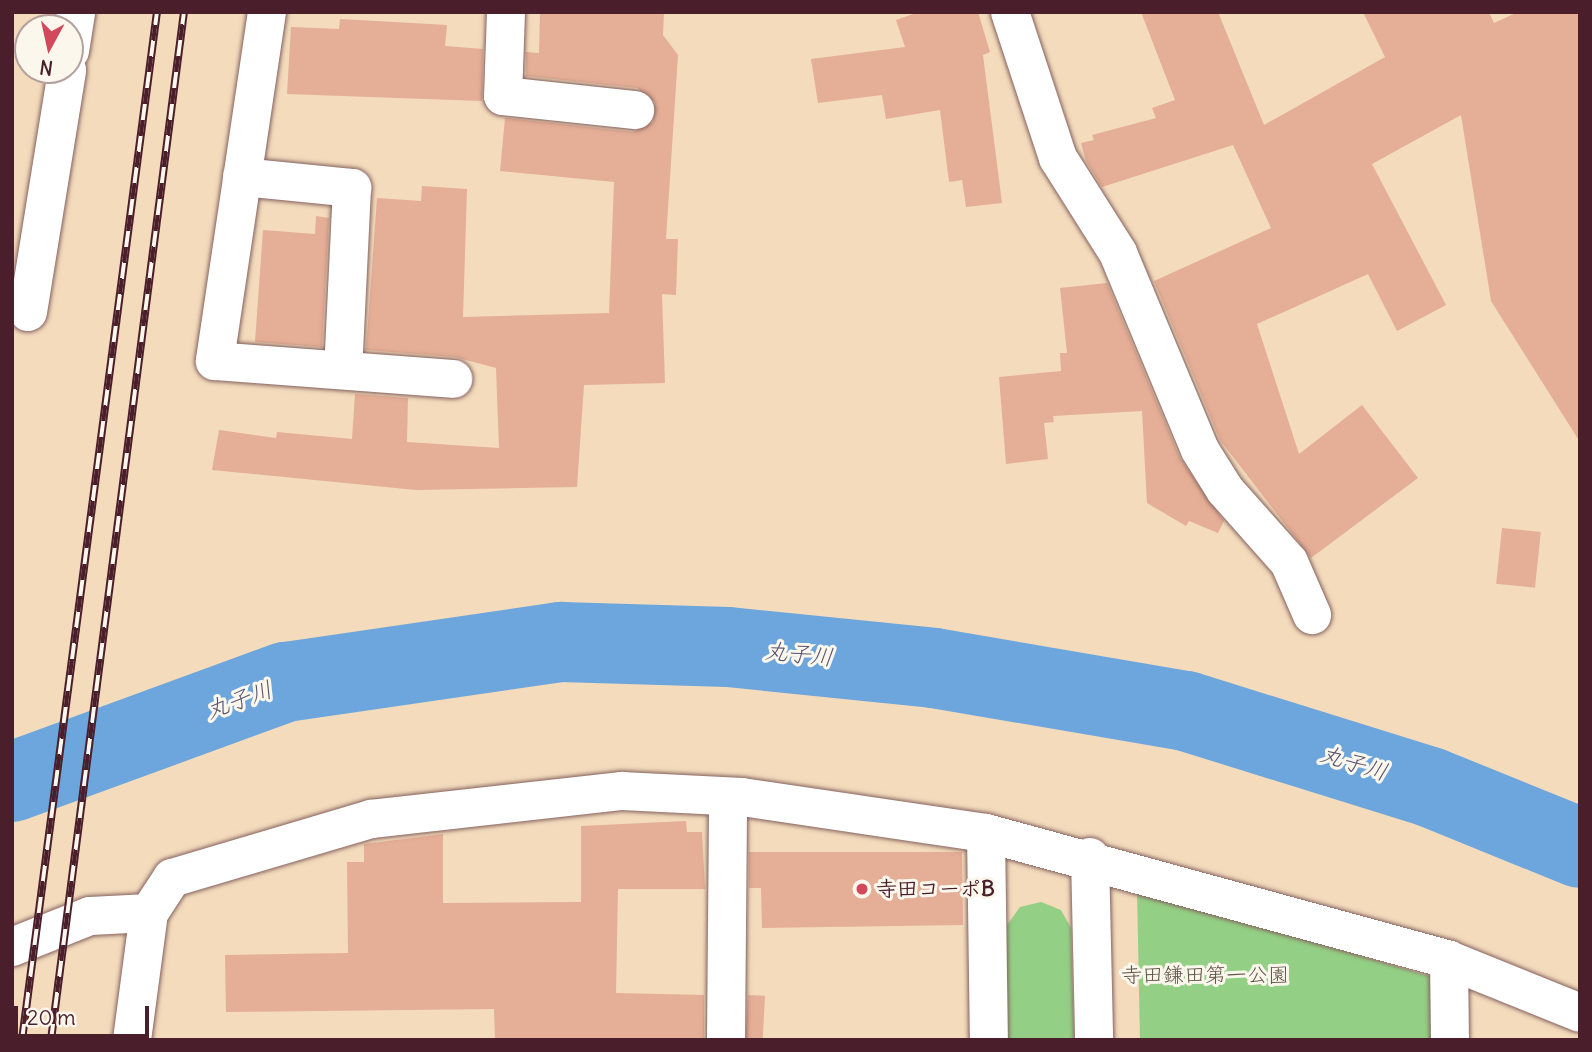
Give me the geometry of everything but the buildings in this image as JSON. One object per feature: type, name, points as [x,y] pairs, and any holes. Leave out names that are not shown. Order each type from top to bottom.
[{"type":"street","points":[[267,12],[215,361],[453,379]]},
{"type":"street","points":[[506,12],[503,96],[635,110]]},
{"type":"street","points":[[1010,12],[1058,158],[1118,253],[1200,450],[1225,490],[1289,562],[1312,615]]},
{"type":"street","points":[[28,312],[65,84]]},
{"type":"street","points":[[242,177],[352,188],[343,369]]},
{"type":"street","points":[[132,1040],[149,913],[172,878],[222,859],[371,819],[449,807],[622,791],[727,796],[986,833],[1090,857],[1449,960],[1580,1013]]},
{"type":"street","points":[[726,1040],[727,796]]},
{"type":"street","points":[[986,833],[989,1040]]},
{"type":"street","points":[[1090,857],[1094,1040]]},
{"type":"street","points":[[12,947],[90,916],[149,913]]},
{"type":"street","points":[[1449,960],[1450,1040]]},
{"type":"green space","name":"寺田鎌田第一公園","points":[[1137,890],[1439,979],[1440,1040],[1140,1040]]},
{"type":"green space","points":[[1041,902],[1061,910],[1071,928],[1074,1040],[1004,1040],[1007,925],[1020,907]]},
{"type":"waterway","name":"丸子川","points":[[12,782],[286,682],[561,642],[728,647],[934,668],[1186,711],[1430,787],[1580,848]]},
{"type":"railway","points":[[22,1040],[157,12]]},
{"type":"railway","points":[[51,1040],[184,12]]},
{"type":"place","name":"寺田コーポB","points":[[862,889]]}]
